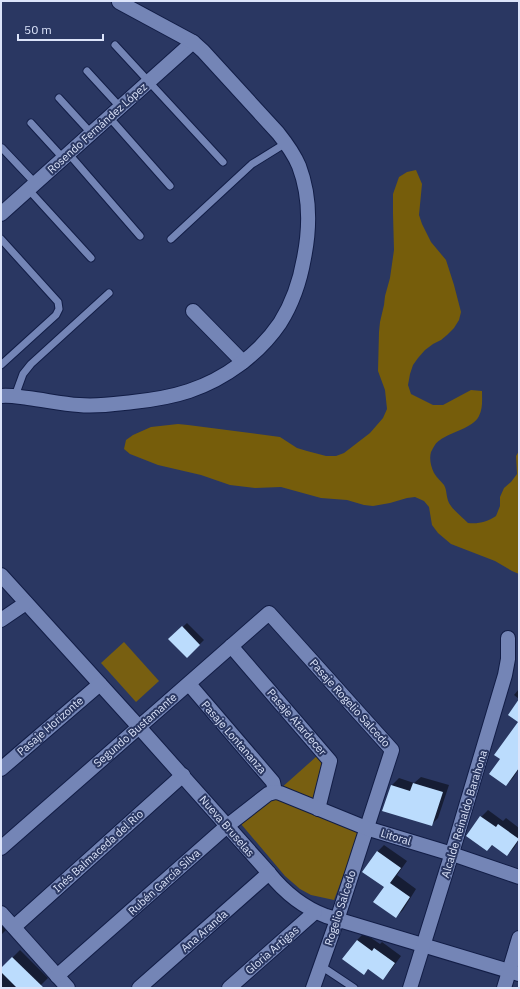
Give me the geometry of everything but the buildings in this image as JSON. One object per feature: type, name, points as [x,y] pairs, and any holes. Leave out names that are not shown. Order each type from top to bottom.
[{"type":"street","points":[[8,396],[79,406],[102,406],[155,399],[179,394],[206,384],[243,362],[270,336],[280,323],[292,299],[304,263],[308,233],[305,186],[298,165],[286,143],[203,51],[193,42],[118,2]]},
{"type":"street","name":"Rosendo Fernández López","points":[[3,209],[32,186],[193,42]]},
{"type":"street","points":[[193,311],[243,362]]},
{"type":"street","name":"Nueva Bruselas","points":[[1,575],[183,775],[281,887],[294,899],[315,912],[337,920],[514,973]]},
{"type":"street","points":[[1,620],[26,603]]},
{"type":"street","name":"Segundo Bustamante","points":[[1,848],[269,613]]},
{"type":"street","name":"Pasaje Rogelio Salcedo","points":[[269,613],[392,750],[366,828]]},
{"type":"street","name":"Alcalde Reinaldo Barahona","points":[[410,988],[452,854],[505,675],[508,659],[508,638]]},
{"type":"street","name":"Pasaje Atardecer","points":[[231,646],[330,761],[318,809]]},
{"type":"street","name":"Pasaje Horizonte","points":[[1,769],[100,684]]},
{"type":"street","name":"Pasaje Lontananza","points":[[188,684],[273,782],[275,792]]},
{"type":"street","name":"Inés Balmaceda del Rio","points":[[14,927],[183,775]]},
{"type":"street","name":"Litoral","points":[[275,792],[366,828],[452,854],[519,877]]},
{"type":"street","name":"Rubén García Silva","points":[[57,976],[227,826],[268,794],[275,792]]},
{"type":"street","name":"Rogelio Salcedo","points":[[313,988],[337,920],[366,828]]},
{"type":"street","name":"Ana Aranda","points":[[139,988],[269,873]]},
{"type":"street","name":"Gloria Artigas","points":[[229,988],[315,912]]},
{"type":"street","points":[[1,913],[68,988]]},
{"type":"street","points":[[504,988],[514,973],[519,938]]},
{"type":"lane","points":[[115,45],[223,162]]},
{"type":"lane","points":[[87,71],[120,107]]},
{"type":"lane","points":[[59,98],[91,133]]},
{"type":"lane","points":[[109,117],[170,186]]},
{"type":"lane","points":[[31,123],[66,156],[140,236]]},
{"type":"lane","points":[[171,238],[252,164],[286,143]]},
{"type":"lane","points":[[2,148],[91,258]]},
{"type":"lane","points":[[1,239],[58,302],[59,305],[56,315],[1,365]]},
{"type":"lane","points":[[8,396],[30,364],[109,293]]},
{"type":"lane","points":[[321,966],[354,988]]},
{"type":"shaded area","points":[[416,170],[422,184],[419,215],[431,242],[446,260],[461,312],[459,320],[454,328],[441,340],[425,350],[418,358],[413,365],[408,385],[411,394],[433,405],[443,405],[471,390],[482,391],[481,410],[476,420],[467,427],[439,441],[430,455],[433,471],[446,489],[447,498],[450,505],[468,523],[483,522],[496,516],[500,506],[500,497],[504,488],[517,474],[516,456],[519,451],[519,574],[495,561],[451,544],[438,533],[432,525],[429,507],[424,501],[415,497],[373,506],[347,500],[321,498],[281,487],[255,488],[230,485],[201,475],[158,465],[130,454],[124,449],[126,440],[133,435],[151,427],[178,424],[280,437],[297,448],[326,456],[336,456],[344,453],[370,433],[383,418],[387,409],[385,390],[378,371],[379,332],[394,250],[393,194],[399,177],[407,172]]},
{"type":"shaded area","points":[[124,642],[159,681],[136,702],[101,663]]},
{"type":"shaded area","points":[[317,756],[324,765],[310,812],[360,831],[334,900],[311,895],[300,889],[285,876],[241,824]]}]
